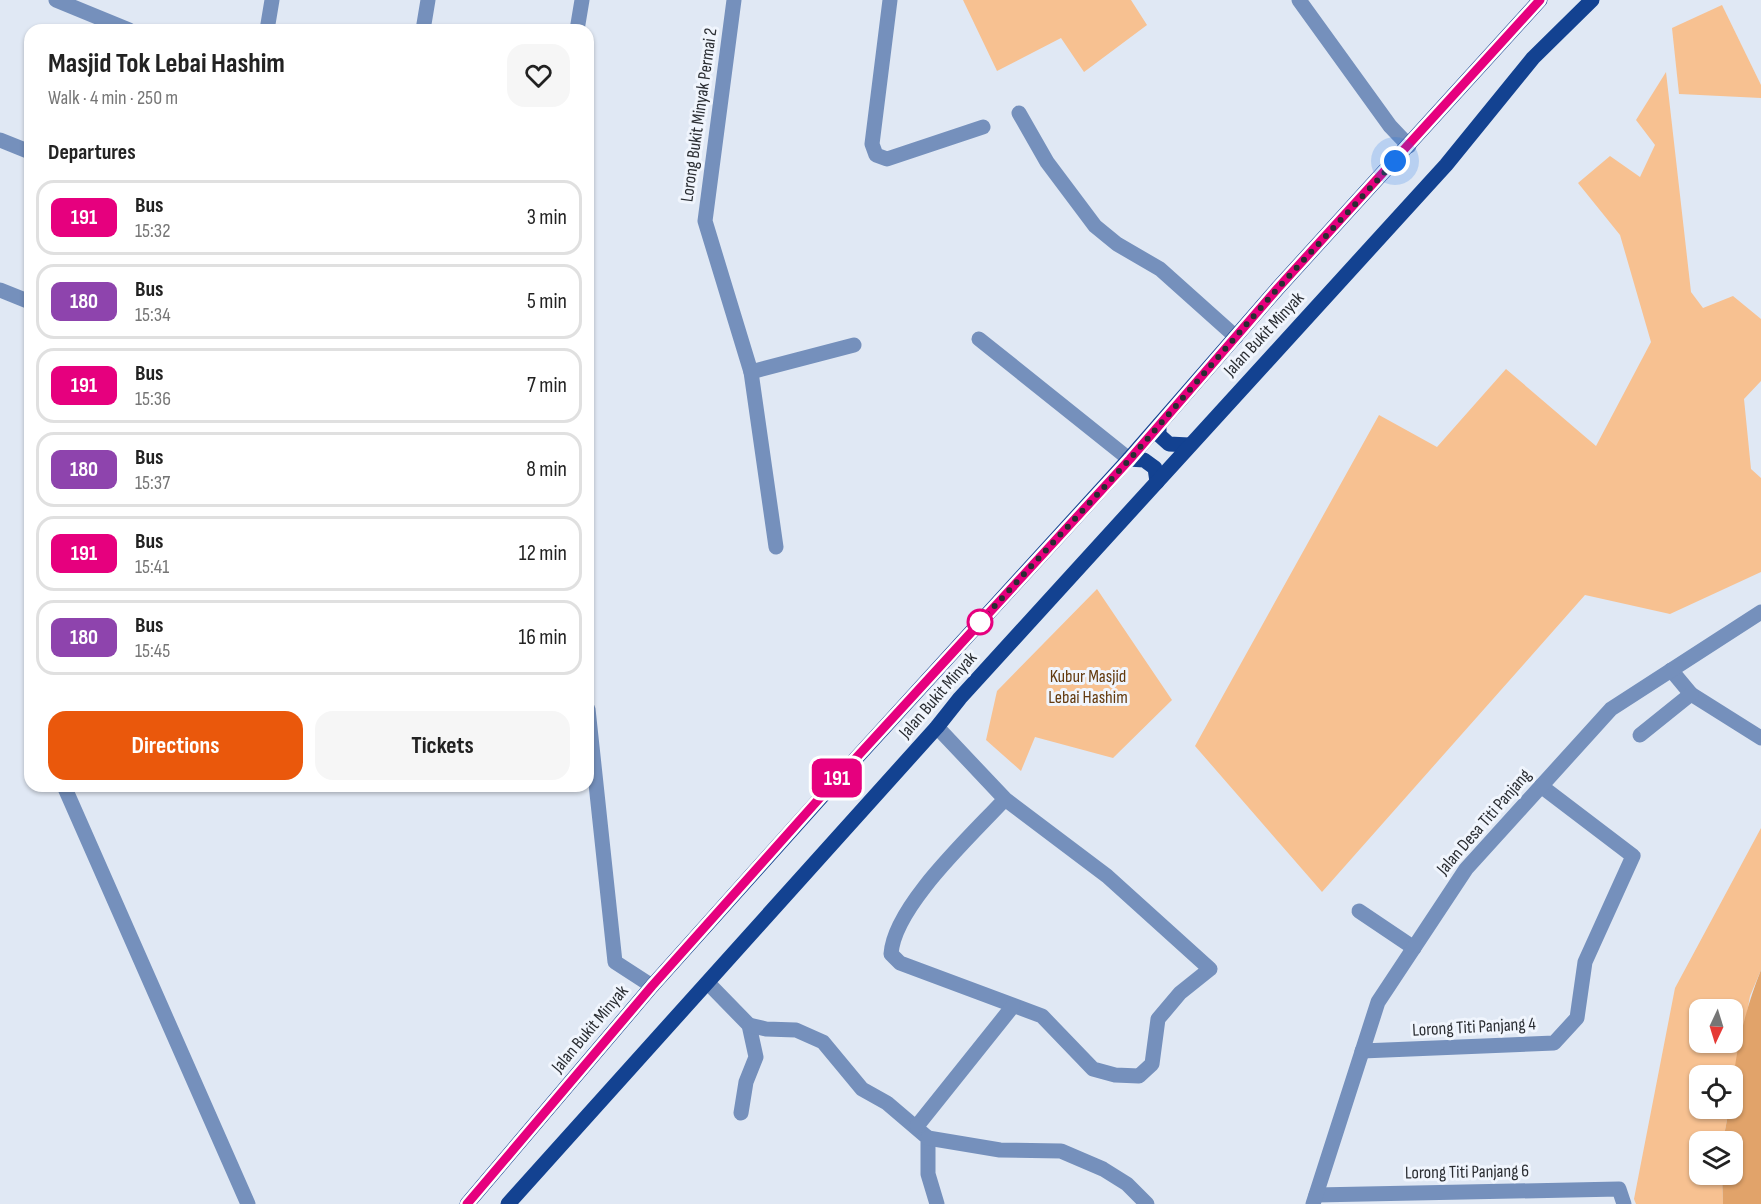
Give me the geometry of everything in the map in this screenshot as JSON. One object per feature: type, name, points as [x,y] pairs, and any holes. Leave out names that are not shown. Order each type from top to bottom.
[{"type":"main road","name":"Jalan Bukit Minyak","points":[[466,1204],[652,986],[850,765],[1130,459],[1236,336],[1540,0]]},
{"type":"main road","name":"Jalan Bukit Minyak","points":[[508,1204],[937,728],[960,698],[1446,165],[1533,58],[1592,0]]},
{"type":"main road","points":[[1159,425],[1159,435],[1169,444],[1189,445]]},
{"type":"main road","points":[[1130,459],[1144,460],[1155,468],[1157,482]]},
{"type":"street","points":[[56,0],[114,24]]},
{"type":"street","points":[[268,24],[272,0]]},
{"type":"street","points":[[424,24],[428,0]]},
{"type":"street","points":[[578,24],[582,0]]},
{"type":"street","name":"Lorong Bukit Minyak Permai 2","points":[[734,0],[705,221],[751,372],[776,547]]},
{"type":"street","points":[[890,0],[873,144],[876,155],[887,159],[982,127]]},
{"type":"street","points":[[1299,0],[1390,126],[1409,146]]},
{"type":"street","points":[[1019,112],[1047,162],[1095,226],[1117,244],[1160,269],[1236,336]]},
{"type":"street","points":[[0,140],[24,150]]},
{"type":"street","points":[[0,290],[24,300]]},
{"type":"street","points":[[979,339],[1130,459]]},
{"type":"street","points":[[751,372],[854,345]]},
{"type":"street","name":"Jalan Desa Titi Panjang","points":[[1314,1199],[1378,1002],[1466,868],[1611,709],[1761,612]]},
{"type":"street","points":[[1671,670],[1691,694],[1761,738]]},
{"type":"street","points":[[1640,735],[1691,694]]},
{"type":"street","points":[[937,728],[1005,799],[1107,876],[1210,969],[1180,993],[1158,1019],[1152,1064],[1139,1076],[1115,1075],[1093,1069],[1042,1016],[900,963],[891,954],[892,938],[912,905],[933,877],[1005,799]]},
{"type":"street","points":[[594,765],[615,962],[652,986]]},
{"type":"street","name":"Lorong Titi Panjang 4","points":[[1362,1051],[1554,1043],[1577,1018],[1585,963],[1633,856],[1541,786]]},
{"type":"street","points":[[67,792],[248,1204]]},
{"type":"street","points":[[1359,911],[1414,948]]},
{"type":"street","points":[[708,983],[749,1025],[756,1057],[746,1082],[741,1113]]},
{"type":"street","points":[[917,1126],[1013,1006]]},
{"type":"street","points":[[749,1025],[766,1029],[796,1030],[823,1042],[862,1089],[917,1126],[928,1138],[1000,1150],[1061,1151],[1103,1169],[1127,1184],[1147,1204]]},
{"type":"street","points":[[928,1138],[928,1174],[937,1204]]},
{"type":"street","name":"Lorong Titi Panjang 6","points":[[1314,1199],[1619,1189],[1624,1204]]},
{"type":"green space","points":[[963,0],[1131,0],[1147,25],[1084,72],[1061,38],[997,71]]},
{"type":"green space","points":[[1722,5],[1761,85],[1761,98],[1679,94],[1672,28]]},
{"type":"green space","points":[[1666,72],[1691,292],[1703,308],[1733,296],[1761,319],[1761,381],[1744,399],[1751,469],[1761,478],[1761,572],[1670,614],[1585,595],[1322,892],[1195,746],[1379,415],[1437,447],[1506,369],[1596,446],[1651,342],[1620,235],[1578,183],[1610,156],[1640,177],[1655,145],[1636,120]]},
{"type":"green space","name":"Kubur Masjid Lebai Hashim","points":[[1097,589],[1172,700],[1113,758],[1035,737],[1021,771],[986,740],[997,691]]},
{"type":"green space","points":[[1761,828],[1761,970],[1750,996],[1743,1035],[1743,999],[1689,999],[1689,1053],[1740,1053],[1738,1065],[1689,1065],[1689,1119],[1727,1119],[1725,1131],[1689,1131],[1689,1185],[1722,1185],[1723,1204],[1636,1204],[1634,1199],[1675,988]]},
{"type":"shaded area","points":[[1761,970],[1761,1204],[1723,1204],[1722,1185],[1743,1185],[1743,1131],[1725,1131],[1727,1119],[1743,1119],[1743,1065],[1735,1065],[1738,1053],[1743,1053],[1743,1025]]},
{"type":"bus line","name":"191","points":[[467,1204],[652,986],[834,782],[1130,459],[1278,288],[1540,0]]},
{"type":"route","points":[[980,622],[1130,459],[1278,288],[1395,161]]}]
